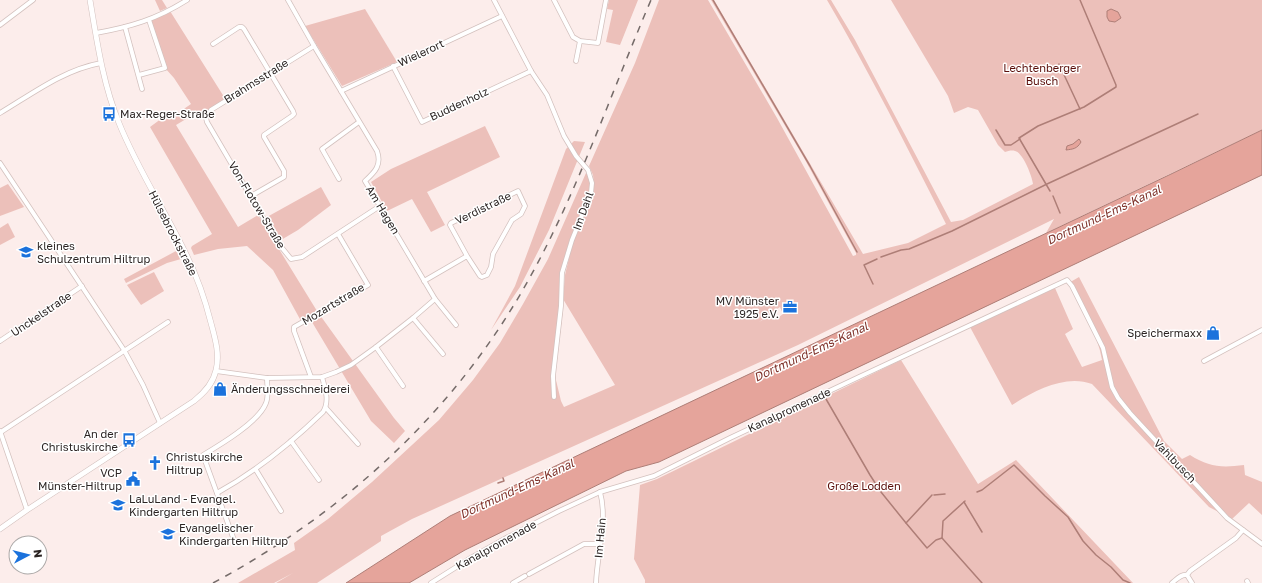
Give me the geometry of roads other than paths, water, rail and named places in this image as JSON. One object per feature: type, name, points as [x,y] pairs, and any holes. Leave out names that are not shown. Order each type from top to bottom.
[{"type":"street","points":[[0,25],[33,0]]},
{"type":"street","name":"Hülsebrockstraße","points":[[0,529],[203,394],[212,382],[216,371],[218,357],[216,342],[208,310],[199,284],[186,253],[125,139],[110,100],[101,63],[90,0]]},
{"type":"street","points":[[96,33],[149,20],[170,11],[187,0]]},
{"type":"street","name":"Am Hagen","points":[[288,0],[377,151],[379,156],[377,169],[365,180],[435,299],[456,325]]},
{"type":"street","name":"Im Dahl","points":[[494,0],[532,71],[547,95],[564,136],[576,156],[588,170],[592,183],[591,193],[572,240],[562,273],[561,306],[553,376],[554,397]]},
{"type":"street","points":[[554,0],[573,37],[580,41],[598,43],[606,0]]},
{"type":"street","name":"Wielerort","points":[[341,91],[502,16]]},
{"type":"street","points":[[139,75],[165,68],[149,20]]},
{"type":"street","points":[[125,27],[142,90]]},
{"type":"street","points":[[213,44],[239,27],[242,27],[294,114],[264,135],[285,174],[284,177],[251,196]]},
{"type":"street","points":[[576,61],[580,41]]},
{"type":"street","name":"Brahmsstraße","points":[[206,122],[208,113],[212,110],[314,46]]},
{"type":"street","points":[[0,113],[64,74],[101,63]]},
{"type":"street","name":"Buddenholz","points":[[393,66],[422,122],[532,71]]},
{"type":"street","name":"Von-Flotow-Straße","points":[[206,122],[278,243],[291,259],[302,257],[380,206]]},
{"type":"street","points":[[339,179],[322,149],[360,122]]},
{"type":"street","points":[[0,163],[124,350],[143,385],[160,423]]},
{"type":"street","name":"Verdistraße","points":[[518,191],[525,206],[521,214],[512,220],[493,254],[491,267],[486,275],[482,277],[480,276],[467,256],[452,230],[451,223],[518,191]]},
{"type":"street","name":"Mozartstraße","points":[[311,377],[294,332],[294,327],[368,284],[338,234]]},
{"type":"street","points":[[424,281],[467,256]]},
{"type":"street","name":"Kanalpromenade","points":[[431,583],[508,537],[600,492],[654,476],[847,382],[1067,280],[1072,286],[1103,348],[1107,363]]},
{"type":"street","name":"Unckelstraße","points":[[0,341],[82,286]]},
{"type":"street","points":[[216,371],[267,378],[322,377],[351,365],[413,318],[435,299]]},
{"type":"street","points":[[413,318],[443,354]]},
{"type":"street","points":[[27,510],[0,431],[168,322]]},
{"type":"street","points":[[1204,361],[1262,330]]},
{"type":"street","points":[[376,347],[403,386]]},
{"type":"street","name":"Vahlbusch","points":[[1107,363],[1114,393],[1130,413],[1226,517],[1262,544]]},
{"type":"street","points":[[322,377],[326,395],[326,408],[358,444]]},
{"type":"street","points":[[234,540],[203,455],[234,435],[261,412],[266,403],[267,378]]},
{"type":"street","points":[[217,493],[256,470],[291,442],[326,408]]},
{"type":"street","points":[[291,442],[319,480]]},
{"type":"street","points":[[256,470],[281,511]]},
{"type":"street","name":"Im Hain","points":[[596,583],[603,504],[600,492]]},
{"type":"street","points":[[1172,583],[1179,577],[1187,575],[1190,571],[1237,537],[1243,530]]},
{"type":"street","points":[[513,583],[584,544],[600,544]]},
{"type":"street","points":[[1187,575],[1192,583]]},
{"type":"water","points":[[1111,9],[1118,12],[1121,18],[1115,22],[1109,21],[1107,17],[1107,11]]},
{"type":"water","name":"Dortmund-Ems-Kanal","points":[[1262,130],[1262,175],[659,462],[626,471],[465,550],[409,583],[346,583],[450,516]]},
{"type":"water","points":[[1079,139],[1081,142],[1078,146],[1073,149],[1066,150],[1067,146],[1073,144]]},
{"type":"waterway","points":[[713,0],[810,166],[857,252]]},
{"type":"waterway","points":[[1050,191],[1019,138],[1038,126],[1084,107],[1116,87],[1080,0]]},
{"type":"waterway","points":[[1059,64],[1080,109]]},
{"type":"waterway","points":[[881,257],[901,250],[909,249],[952,231],[1047,184],[1198,114]]},
{"type":"waterway","points":[[996,130],[1005,145],[1011,145],[1020,139]]},
{"type":"waterway","points":[[1053,196],[1060,213]]},
{"type":"waterway","points":[[873,284],[864,265],[877,259]]},
{"type":"waterway","points":[[826,399],[870,475],[881,492],[906,523]]},
{"type":"waterway","points":[[977,492],[982,490],[1014,465],[1068,517],[1083,541],[1096,555],[1111,567],[1123,580],[1130,583]]},
{"type":"waterway","name":"Dortmund-Ems-Kanal","points":[[498,483],[504,481],[503,478]]},
{"type":"waterway","points":[[934,495],[945,494]]},
{"type":"waterway","points":[[932,495],[906,523],[927,548],[936,540],[942,538],[943,521],[965,501]]},
{"type":"waterway","points":[[964,502],[982,532]]},
{"type":"waterway","points":[[942,538],[982,583]]},
{"type":"railway","points":[[213,583],[261,555],[308,524],[352,490],[393,454],[432,414],[467,372],[500,327],[547,246],[579,177],[651,0]]},
{"type":"place","name":"Max-Reger-Straße","points":[[109,114]]},
{"type":"place","name":"kleines Schulzentrum Hiltrup","points":[[26,252]]},
{"type":"place","name":"MV Münster 1925 e.V.","points":[[790,307]]},
{"type":"place","name":"Speichermaxx","points":[[1213,333]]},
{"type":"place","name":"Änderungsschneiderei","points":[[220,389]]},
{"type":"place","name":"An der Christuskirche","points":[[129,440]]},
{"type":"place","name":"Christuskirche Hiltrup","points":[[155,463]]},
{"type":"place","name":"VCP Münster-Hiltrup","points":[[133,479]]},
{"type":"place","name":"LaLuLand - Evangel. Kindergarten Hiltrup","points":[[118,505]]},
{"type":"place","name":"Evangelischer Kindergarten Hiltrup","points":[[168,534]]},
{"type":"park label","name":"Lechtenberger Busch","points":[[1042,74]]},
{"type":"park label","name":"Große Lodden","points":[[864,486]]}]
